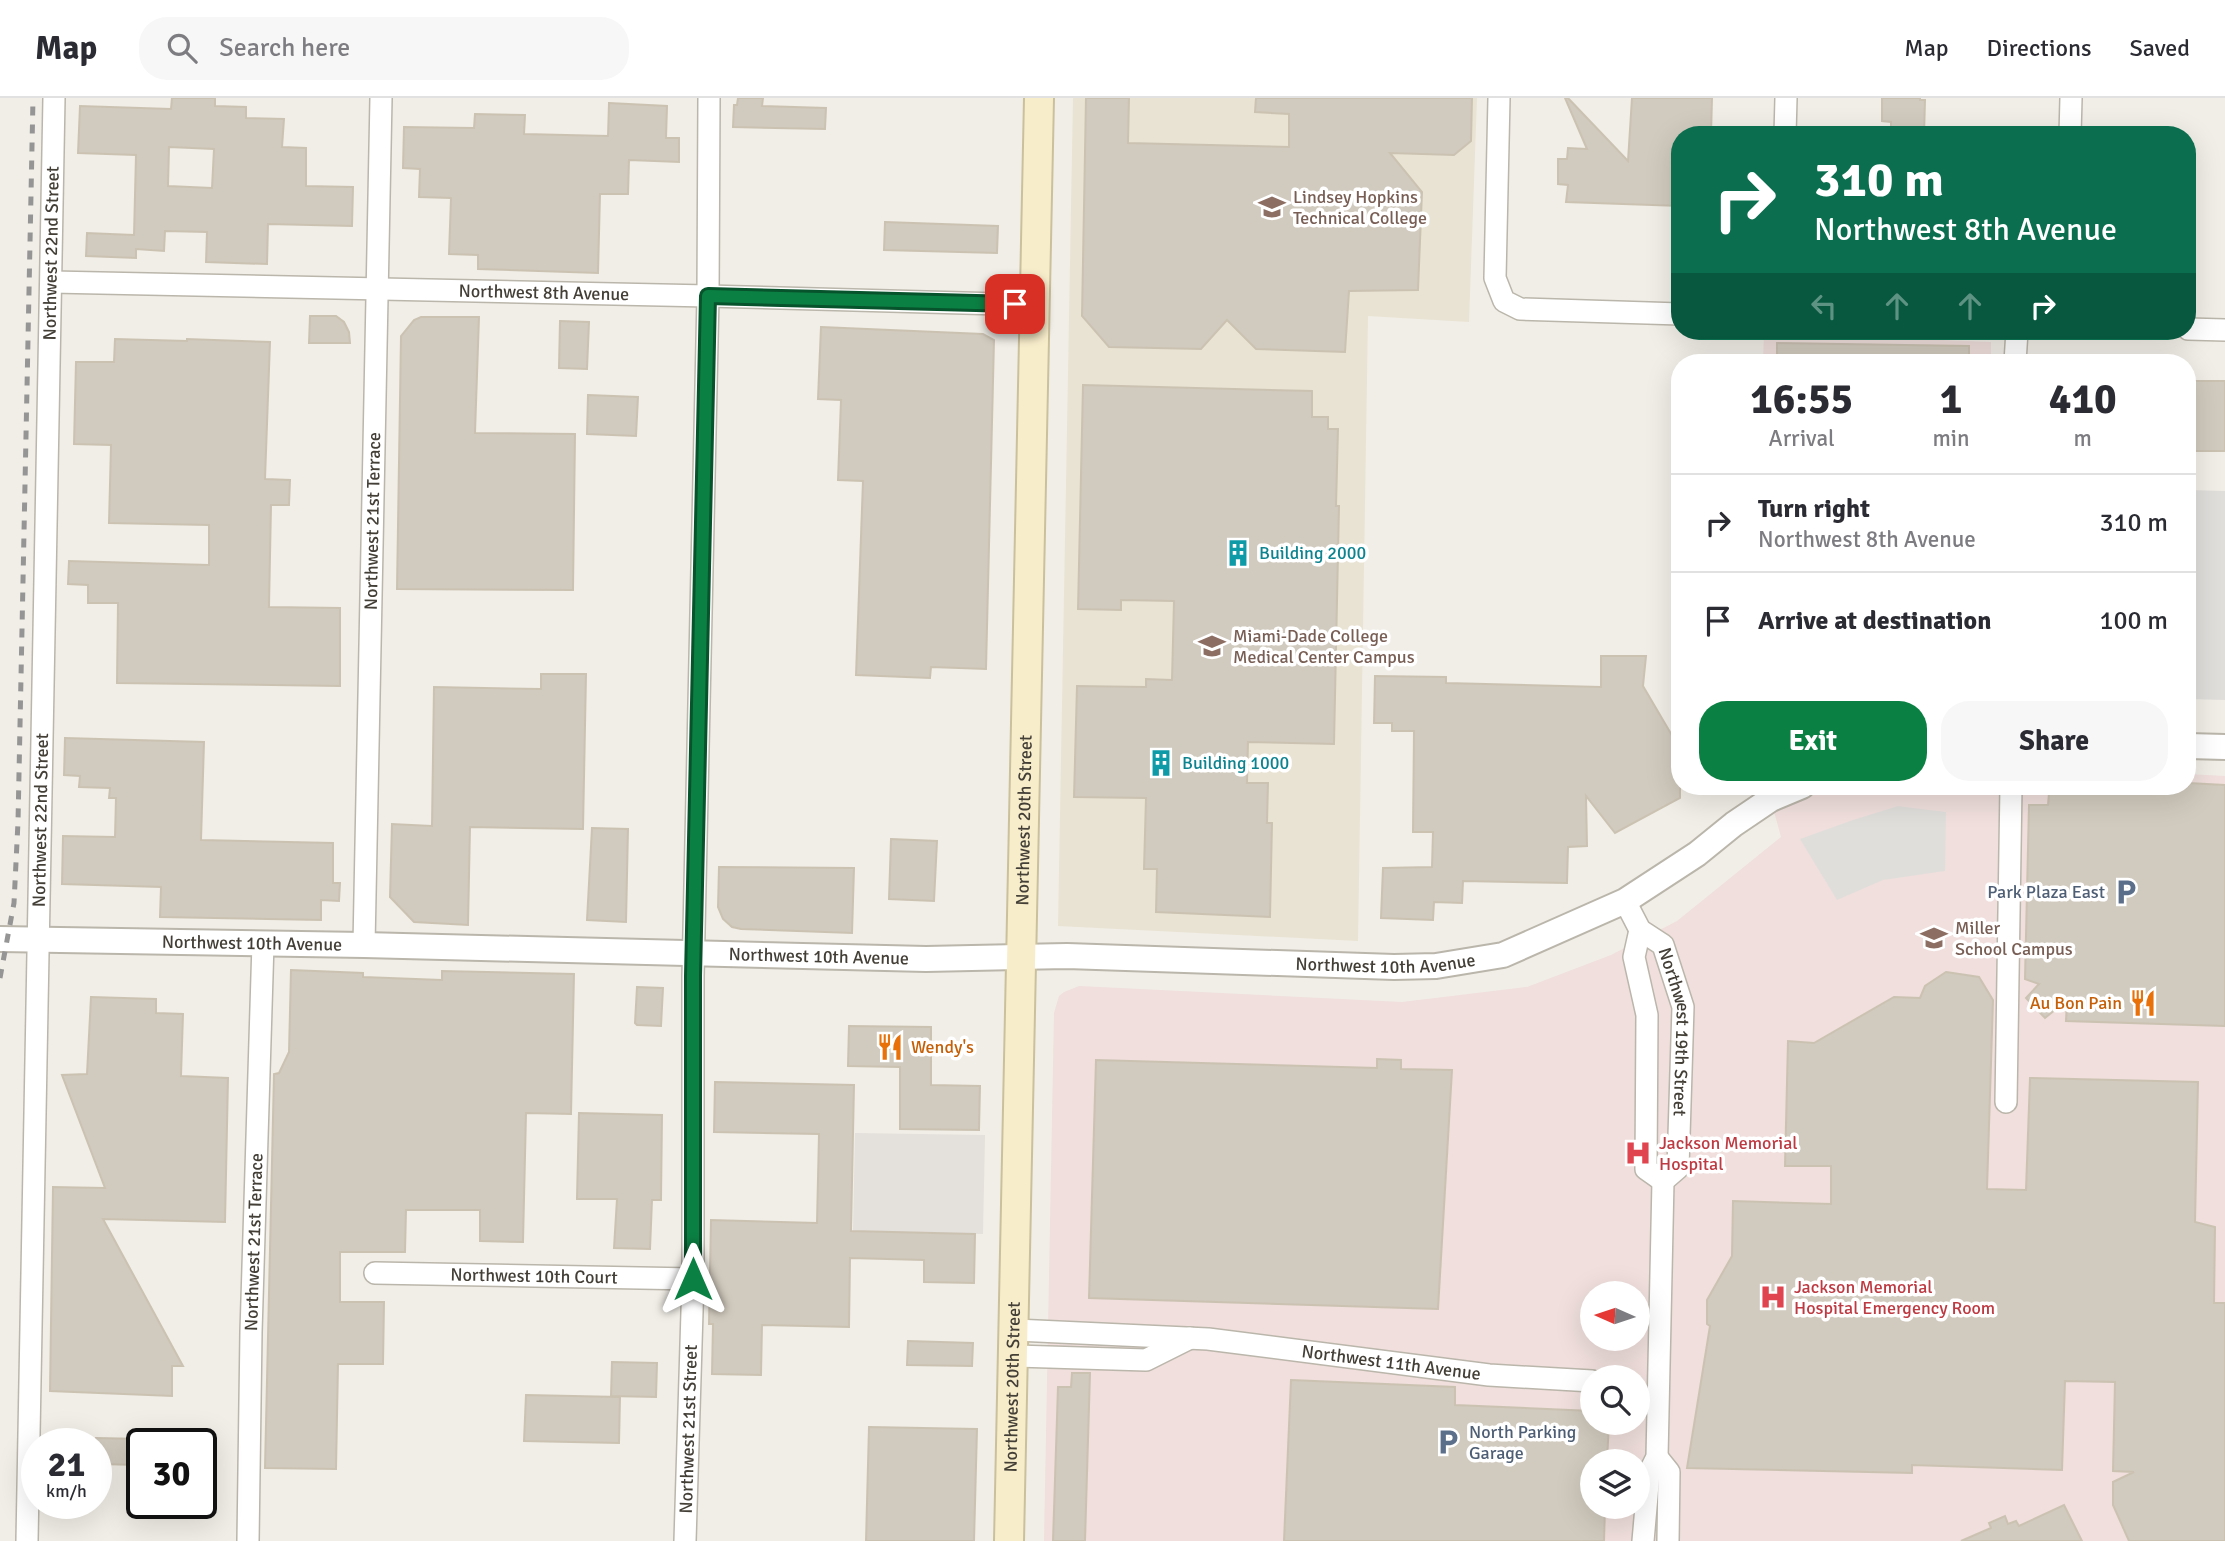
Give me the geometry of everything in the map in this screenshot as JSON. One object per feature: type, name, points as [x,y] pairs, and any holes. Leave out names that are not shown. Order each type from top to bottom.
[{"type":"main road","name":"Northwest 20th Street","points":[[1009,1541],[1039,98]]},
{"type":"street","name":"Northwest 22nd Street","points":[[27,1541],[54,98]]},
{"type":"street","name":"Northwest 21st Terrace","points":[[364,945],[381,98]]},
{"type":"street","name":"Northwest 21st Street","points":[[684,1541],[693,1279],[694,954],[708,296],[709,98]]},
{"type":"street","points":[[1499,98],[1495,278],[1504,301],[1520,309],[1671,314]]},
{"type":"street","points":[[1785,126],[1786,98]]},
{"type":"street","points":[[2070,126],[2071,98]]},
{"type":"street","name":"Northwest 8th Avenue","points":[[52,282],[1034,305]]},
{"type":"street","points":[[2196,329],[2225,330]]},
{"type":"street","points":[[2196,746],[2225,747]]},
{"type":"street","name":"Northwest 10th Avenue","points":[[0,939],[949,959],[1087,956],[1379,967],[1436,966],[1503,955],[1625,901],[1697,854],[1734,824],[1781,795]]},
{"type":"street","points":[[2006,1102],[2011,795]]},
{"type":"street","name":"Northwest 19th Street","points":[[1625,901],[1640,930],[1663,945],[1683,1007],[1678,1168],[1663,1181],[1649,1365]]},
{"type":"street","name":"Northwest 19th Street","points":[[1640,930],[1634,957],[1647,1015],[1646,1169],[1663,1181]]},
{"type":"street","name":"Northwest 21st Terrace","points":[[248,1541],[250,1332],[263,943]]},
{"type":"street","name":"Northwest 10th Court","points":[[375,1273],[693,1279]]},
{"type":"street","name":"Northwest 11th Avenue","points":[[1014,1343],[1161,1335],[1489,1375],[1580,1380]]},
{"type":"street","name":"Northwest 19th Street","points":[[1643,1541],[1649,1473],[1657,1457],[1650,1399]]},
{"type":"street","name":"Northwest 19th Street","points":[[1657,1457],[1670,1472],[1668,1541]]},
{"type":"shaded area","name":"Miami-Dade College Medical Center Campus","points":[[1073,98],[1477,98],[1469,322],[1368,316],[1358,941],[1058,926]]},
{"type":"shaded area","points":[[1764,340],[1991,342],[1991,354],[1763,354]]},
{"type":"shaded area","points":[[2196,490],[2225,491],[2225,700],[2196,699]]},
{"type":"shaded area","name":"Jackson Memorial Hospital","points":[[2196,774],[2225,776],[2225,1541],[1044,1541],[1054,1013],[1059,996],[1079,986],[1402,1002],[1527,987],[1611,955],[1677,921],[1781,837],[1769,795],[2196,795]]},
{"type":"shaded area","points":[[1898,806],[1946,812],[1945,871],[1883,880],[1837,900],[1800,839]]},
{"type":"shaded area","points":[[855,1133],[985,1135],[983,1234],[853,1232]]},
{"type":"building","points":[[172,98],[215,98],[215,106],[246,107],[246,118],[284,119],[282,147],[306,148],[306,186],[353,187],[352,226],[268,224],[267,264],[206,262],[207,232],[165,231],[164,251],[136,249],[136,258],[86,256],[87,233],[134,235],[136,155],[78,153],[80,106],[171,109]],"holes":[[[169,147],[214,149],[212,188],[168,186]]]},
{"type":"building","points":[[738,98],[763,98],[762,106],[826,108],[825,129],[733,127],[734,105],[737,105]]},
{"type":"building","name":"Lindsey Hopkins Technical College","points":[[1086,98],[1129,98],[1128,143],[1289,147],[1289,114],[1255,112],[1256,98],[1472,98],[1471,141],[1454,155],[1390,153],[1422,192],[1418,290],[1349,291],[1345,352],[1256,349],[1227,320],[1201,349],[1109,347],[1082,316]]},
{"type":"building","points":[[1565,98],[1568,98],[1628,161],[1632,98],[1712,98],[1711,126],[1671,126],[1671,206],[1566,202],[1568,185],[1558,184],[1558,159],[1567,159],[1568,148],[1587,149]]},
{"type":"building","points":[[1882,98],[1925,100],[1924,126],[1891,126],[1891,122],[1882,121]]},
{"type":"building","points":[[609,103],[667,106],[666,138],[679,138],[679,162],[629,160],[628,194],[600,194],[598,273],[478,269],[478,255],[449,254],[451,198],[419,197],[420,169],[403,168],[404,127],[474,128],[475,114],[525,115],[524,134],[608,136]]},
{"type":"building","points":[[885,222],[998,226],[997,253],[884,250]]},
{"type":"building","points":[[310,316],[336,316],[344,322],[350,343],[309,343]]},
{"type":"building","points":[[421,317],[479,317],[475,433],[575,434],[573,590],[397,589],[401,336],[414,320]]},
{"type":"building","points":[[560,321],[589,322],[587,369],[559,368]]},
{"type":"building","points":[[821,327],[983,334],[994,340],[986,669],[931,667],[930,678],[856,675],[863,481],[838,480],[841,400],[818,399]]},
{"type":"building","points":[[115,339],[270,342],[265,479],[290,480],[289,505],[271,505],[269,607],[340,608],[340,686],[117,683],[118,603],[88,603],[88,585],[68,584],[69,561],[209,565],[209,525],[109,523],[111,445],[74,444],[76,362],[114,362]]},
{"type":"building","points":[[1777,343],[1969,346],[1969,354],[1777,354]]},
{"type":"building","points":[[2196,381],[2225,381],[2225,451],[2196,451]]},
{"type":"building","name":"Miami-Dade College Medical Center Campus","points":[[1083,385],[1312,391],[1312,417],[1328,417],[1328,429],[1338,429],[1334,744],[1248,742],[1247,783],[1268,783],[1267,823],[1272,823],[1270,917],[1156,912],[1157,869],[1144,869],[1146,798],[1074,797],[1077,686],[1146,687],[1146,679],[1172,680],[1174,601],[1121,600],[1121,610],[1078,609]]},
{"type":"building","points":[[588,395],[638,397],[636,436],[587,434]]},
{"type":"building","points":[[1601,656],[1646,656],[1643,686],[1671,734],[1671,795],[1680,795],[1680,798],[1615,833],[1586,796],[1587,846],[1568,847],[1567,883],[1463,881],[1462,903],[1434,902],[1433,920],[1381,918],[1383,868],[1432,867],[1433,832],[1413,832],[1414,731],[1392,731],[1392,723],[1374,723],[1375,676],[1446,677],[1446,683],[1601,687]]},
{"type":"building","points":[[541,674],[586,674],[583,829],[470,827],[468,925],[414,922],[390,897],[392,824],[432,826],[434,687],[541,689]]},
{"type":"building","points":[[65,738],[204,742],[201,840],[333,843],[333,883],[340,883],[339,901],[321,900],[321,920],[160,917],[161,887],[62,884],[63,836],[115,837],[116,798],[109,798],[110,788],[79,787],[80,776],[64,775]]},
{"type":"building","name":"Park Plaza East","points":[[2196,783],[2225,785],[2225,1026],[2066,1021],[2067,1000],[2045,1018],[2026,998],[2039,984],[2025,979],[2029,805],[2048,805],[2049,795],[2196,795]]},
{"type":"building","points":[[592,828],[628,829],[626,922],[587,920]]},
{"type":"building","points":[[891,839],[937,841],[934,901],[889,899]]},
{"type":"building","points":[[719,867],[854,868],[852,933],[732,927],[723,919],[718,907]]},
{"type":"building","points":[[291,970],[363,973],[363,977],[442,980],[442,971],[574,974],[571,1114],[526,1113],[523,1242],[480,1241],[480,1210],[406,1210],[405,1252],[340,1252],[340,1302],[384,1302],[383,1364],[338,1364],[336,1469],[265,1468],[274,1074],[279,1073],[289,1052]]},
{"type":"building","points":[[1946,972],[1979,977],[1993,1000],[1987,1189],[2026,1190],[2030,1078],[2198,1082],[2195,1222],[2215,1227],[2214,1303],[2225,1303],[2225,1541],[2129,1541],[2113,1505],[2113,1482],[2134,1472],[2113,1471],[2115,1382],[2065,1381],[2062,1470],[1912,1465],[1912,1473],[1687,1468],[1710,1326],[1707,1324],[1707,1300],[1732,1256],[1733,1201],[1831,1204],[1831,1166],[1785,1166],[1788,1041],[1814,1043],[1894,997],[1920,998],[1925,986]]},
{"type":"building","points":[[637,987],[663,988],[661,1026],[635,1023]]},
{"type":"building","points":[[91,997],[156,999],[156,1013],[183,1014],[181,1076],[228,1078],[225,1222],[103,1219],[183,1366],[172,1366],[172,1396],[50,1391],[53,1187],[105,1188],[62,1075],[87,1074]]},
{"type":"building","points":[[849,1026],[931,1027],[931,1085],[980,1086],[979,1130],[900,1129],[900,1067],[848,1066]]},
{"type":"building","points":[[1377,1059],[1401,1060],[1401,1069],[1452,1070],[1438,1309],[1089,1298],[1096,1060],[1377,1068]]},
{"type":"building","points":[[715,1082],[854,1085],[851,1231],[975,1234],[974,1283],[924,1282],[924,1260],[850,1258],[849,1327],[762,1325],[761,1375],[712,1374],[713,1324],[709,1324],[711,1220],[817,1223],[819,1134],[714,1132]]},
{"type":"building","points":[[579,1113],[662,1115],[661,1200],[652,1200],[650,1249],[614,1248],[617,1199],[577,1199]]},
{"type":"building","points":[[908,1341],[973,1343],[972,1366],[907,1365]]},
{"type":"building","points":[[612,1362],[657,1363],[656,1397],[611,1396]]},
{"type":"building","points":[[1072,1373],[1090,1373],[1085,1541],[1053,1541],[1058,1387],[1071,1387]]},
{"type":"building","name":"North Parking Garage","points":[[1291,1380],[1455,1387],[1455,1405],[1580,1410],[1580,1435],[1608,1435],[1608,1449],[1580,1449],[1580,1519],[1605,1519],[1604,1541],[1284,1541]]},
{"type":"building","points":[[526,1395],[620,1397],[619,1443],[524,1441]]},
{"type":"building","points":[[869,1427],[977,1429],[974,1541],[866,1541]]},
{"type":"building","points":[[112,1438],[126,1439],[126,1465],[112,1464]]},
{"type":"building","points":[[2064,1505],[2082,1541],[1961,1541],[1991,1528],[1989,1523],[2005,1516],[2008,1524],[2016,1521],[2019,1526]]},
{"type":"railway","points":[[0,978],[14,903],[18,822],[33,98]]},
{"type":"place","name":"Lindsey Hopkins Technical College","points":[[1272,207]]},
{"type":"place","name":"Building 2000","points":[[1238,553]]},
{"type":"place","name":"Miami-Dade College Medical Center Campus","points":[[1212,646]]},
{"type":"place","name":"Building 1000","points":[[1161,763]]},
{"type":"place","name":"Park Plaza East","points":[[2126,892]]},
{"type":"place","name":"Miller School Campus","points":[[1934,938]]},
{"type":"place","name":"Au Bon Pain","points":[[2143,1003]]},
{"type":"place","name":"Wendy's","points":[[890,1047]]},
{"type":"place","name":"Jackson Memorial Hospital","points":[[1638,1153]]},
{"type":"place","name":"Jackson Memorial Hospital Emergency Room","points":[[1773,1297]]},
{"type":"place","name":"North Parking Garage","points":[[1448,1442]]},
{"type":"route","points":[[693,1279],[693,976],[708,296],[1015,304]]}]
